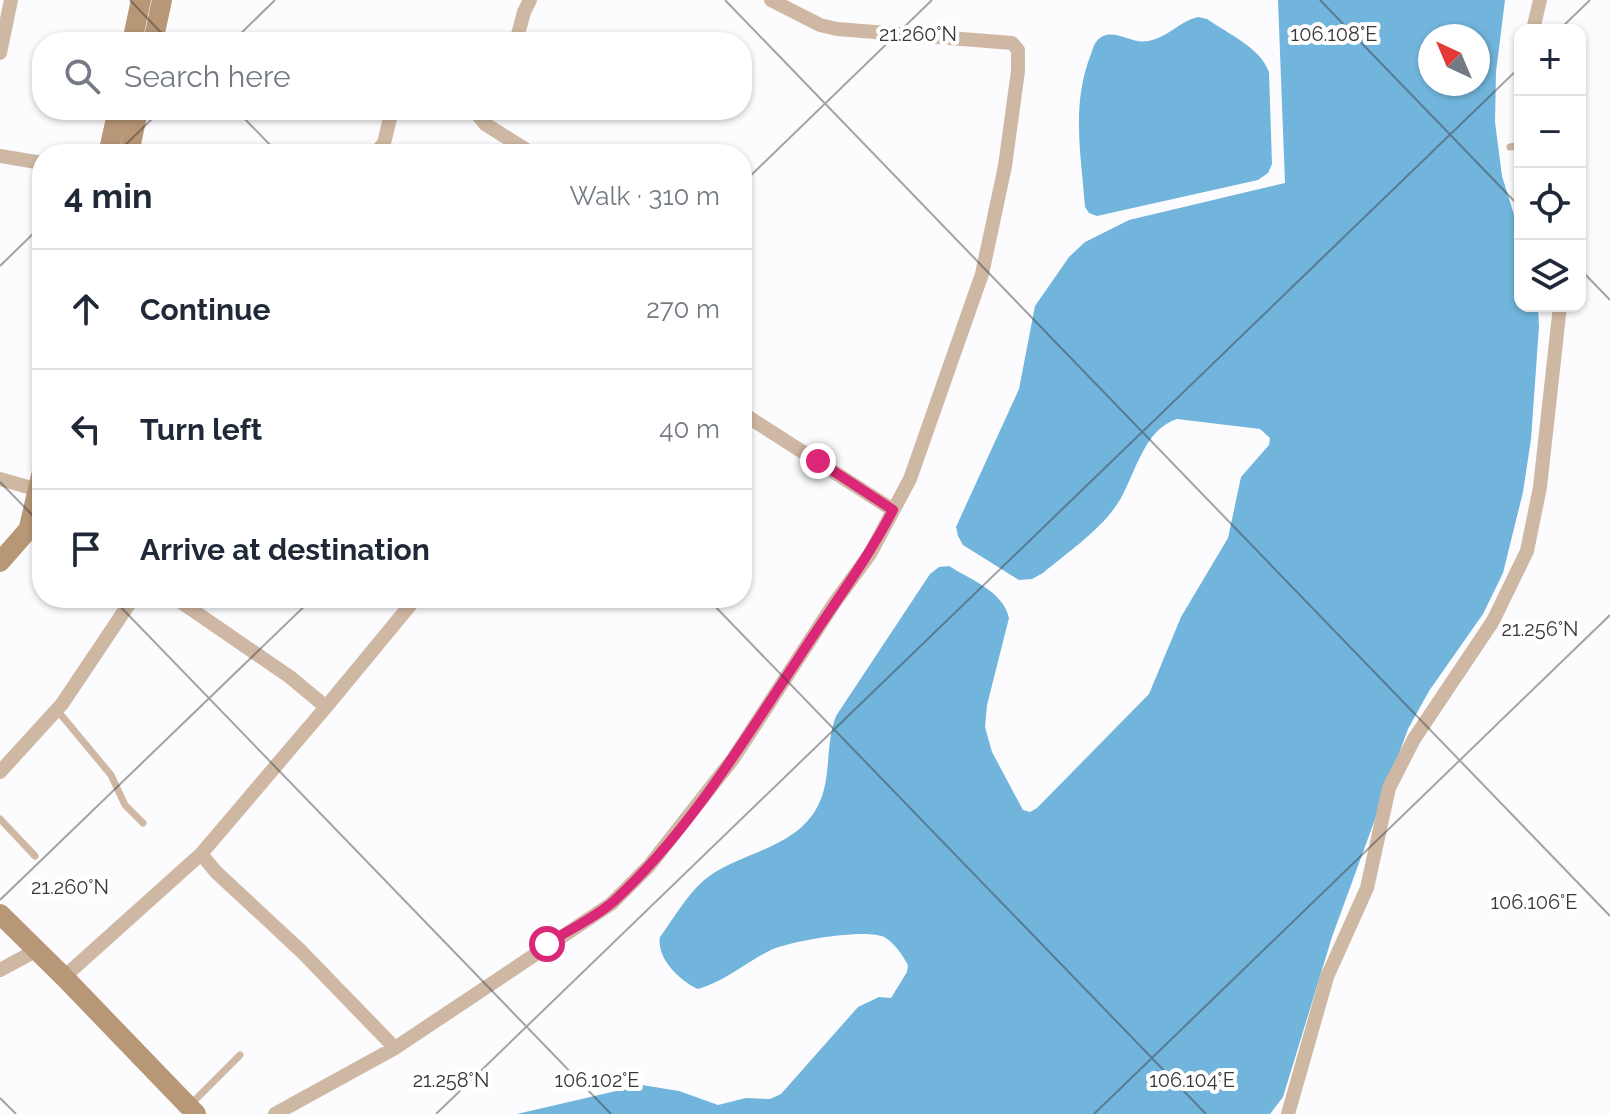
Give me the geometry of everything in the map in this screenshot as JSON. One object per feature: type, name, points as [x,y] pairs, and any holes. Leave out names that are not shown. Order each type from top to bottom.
[{"type":"main road","points":[[137,32],[151,1]]},
{"type":"main road","points":[[151,1],[153,32]]},
{"type":"main road","points":[[110,144],[116,120]]},
{"type":"main road","points":[[131,144],[136,120]]},
{"type":"main road","points":[[28,531],[32,517]]},
{"type":"main road","points":[[0,562],[32,526]]},
{"type":"main road","points":[[0,914],[192,1110]]},
{"type":"street","points":[[0,53],[11,0]]},
{"type":"street","points":[[519,32],[530,0]]},
{"type":"street","points":[[275,1114],[395,1048],[611,904],[649,866],[733,759],[835,602],[870,554],[910,479],[982,274],[1005,166],[1018,50],[1012,43],[837,29],[820,25],[771,0]]},
{"type":"street","points":[[1534,24],[1540,0]]},
{"type":"street","points":[[384,144],[390,120]]},
{"type":"street","points":[[492,120],[521,144]]},
{"type":"street","points":[[0,156],[32,161]]},
{"type":"street","points":[[1288,1114],[1327,977],[1367,888],[1389,788],[1414,739],[1493,621],[1527,551],[1540,487],[1559,312]]},
{"type":"street","points":[[752,419],[893,510]]},
{"type":"street","points":[[0,479],[32,483]]},
{"type":"street","points":[[0,772],[57,710],[126,608]]},
{"type":"street","points":[[190,608],[290,677],[324,705]]},
{"type":"street","points":[[64,977],[201,854],[407,608]]},
{"type":"street","points":[[201,854],[395,1048]]},
{"type":"street","points":[[0,970],[37,950]]},
{"type":"lane","points":[[1510,147],[1514,146]]},
{"type":"lane","points":[[57,710],[111,775],[125,805],[143,823]]},
{"type":"lane","points":[[0,819],[35,856]]},
{"type":"lane","points":[[192,1110],[240,1055]]},
{"type":"water","points":[[1278,0],[1505,0],[1496,72],[1495,122],[1502,176],[1514,215],[1514,312],[1538,312],[1539,327],[1531,439],[1523,492],[1503,573],[1483,614],[1429,691],[1408,729],[1332,937],[1283,1097],[1270,1114],[517,1114],[642,1085],[679,1091],[718,1105],[746,1098],[770,1099],[781,1094],[858,1007],[879,997],[891,998],[908,965],[895,946],[884,937],[844,935],[792,943],[769,951],[726,977],[698,989],[671,968],[662,953],[660,937],[703,881],[724,867],[794,833],[815,811],[824,789],[836,716],[930,574],[939,567],[949,566],[985,587],[1006,609],[1009,618],[987,705],[985,727],[992,752],[1023,810],[1030,812],[1037,808],[1149,694],[1181,617],[1228,538],[1241,477],[1269,445],[1270,438],[1260,429],[1177,419],[1166,424],[1149,441],[1114,509],[1075,548],[1032,579],[1019,580],[963,545],[956,527],[1019,389],[1035,306],[1069,257],[1085,242],[1129,220],[1285,183]]},
{"type":"water","points":[[1198,17],[1207,19],[1251,48],[1265,63],[1269,72],[1272,164],[1268,173],[1258,180],[1097,216],[1089,213],[1085,207],[1079,111],[1085,73],[1094,45],[1106,35],[1148,41]]},
{"type":"route","points":[[547,944],[611,904],[649,866],[733,759],[835,602],[870,554],[893,510],[818,461]]}]
